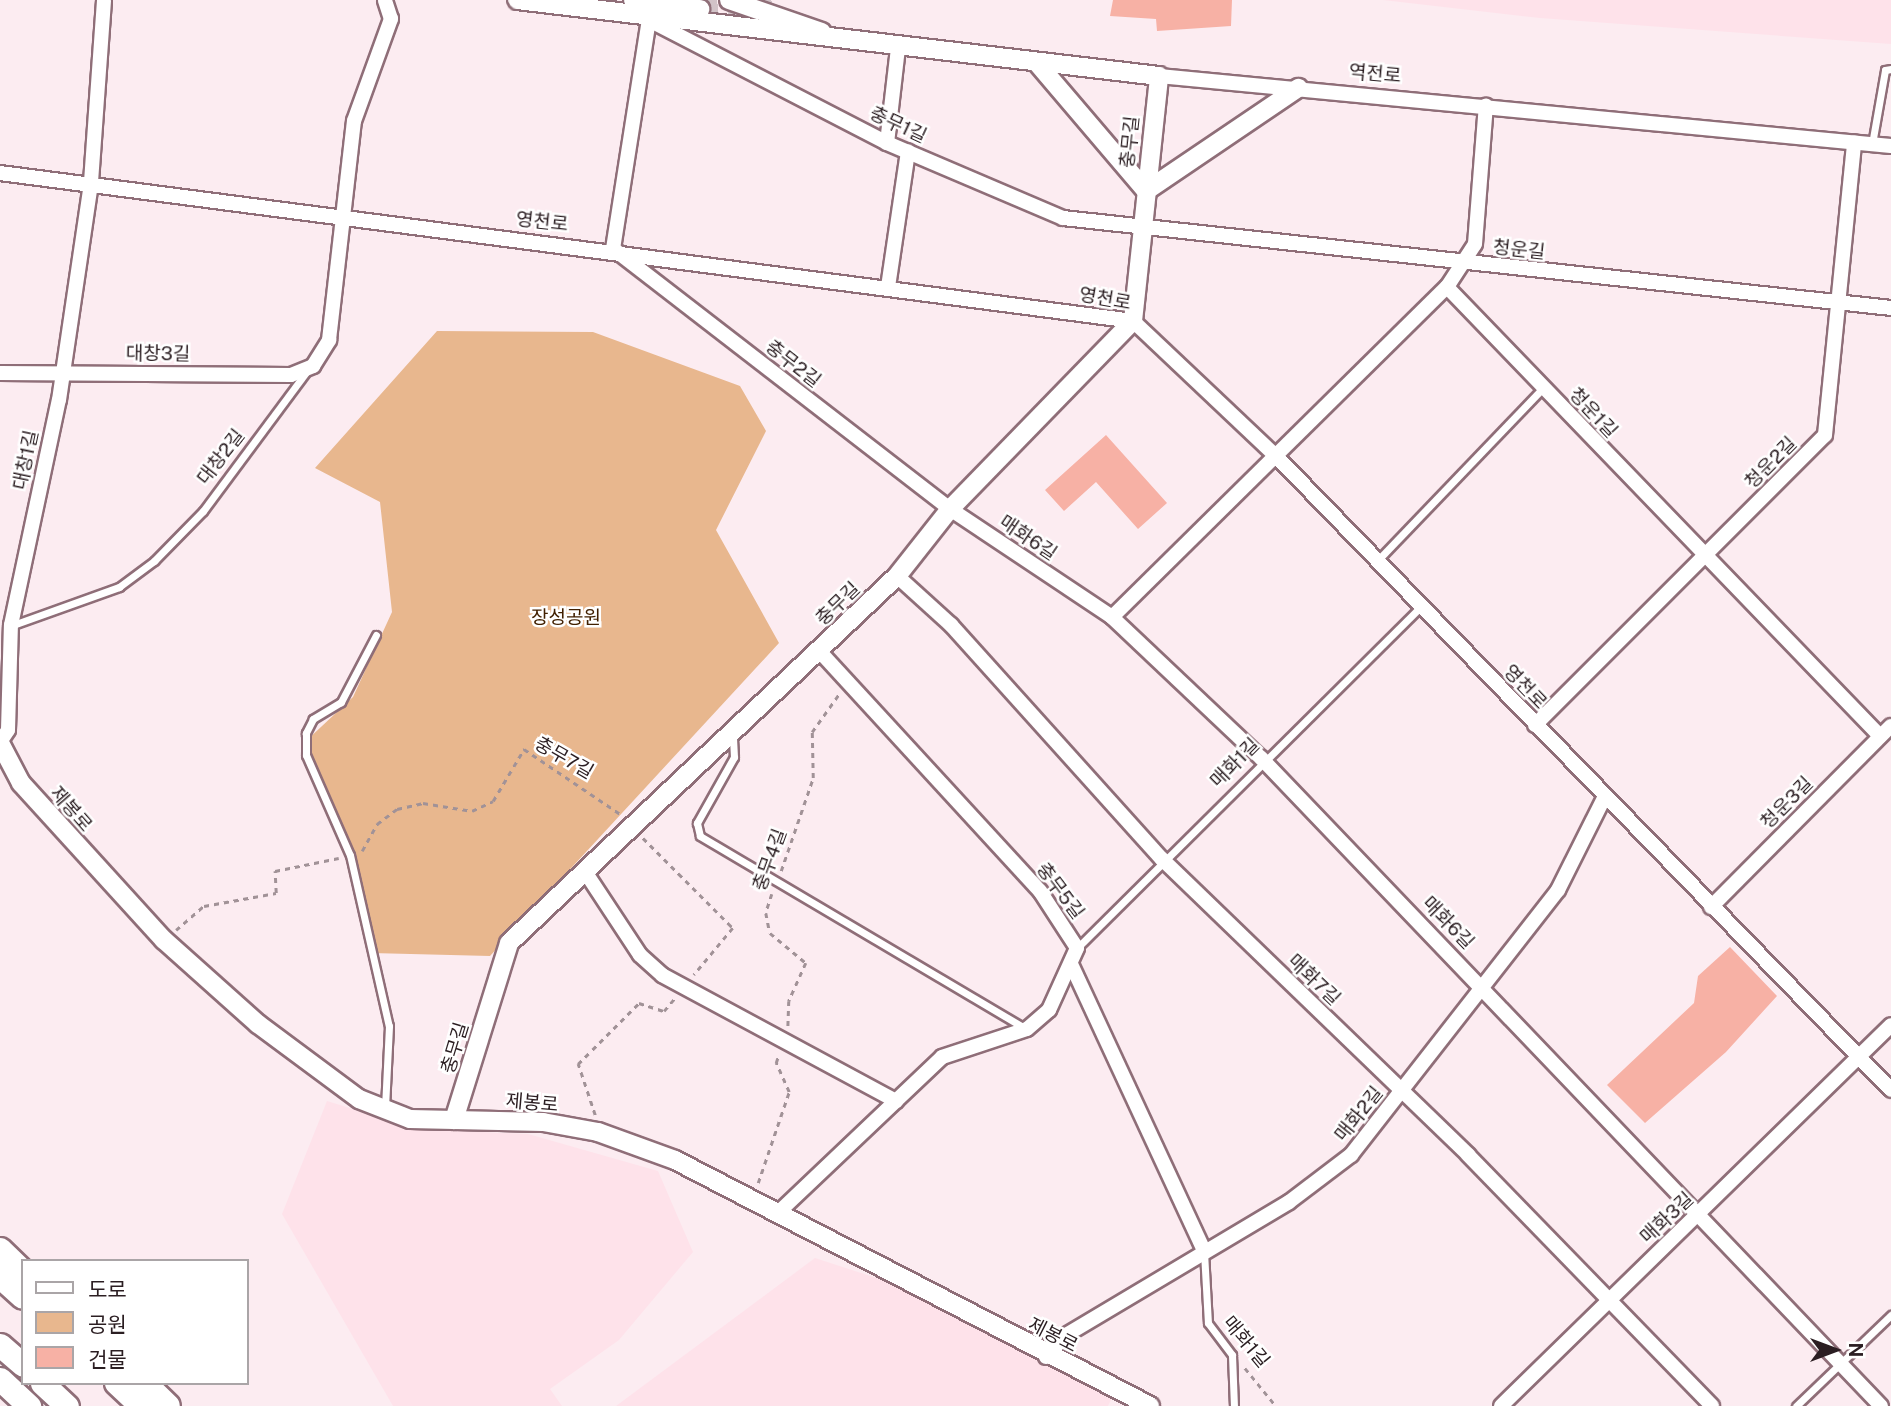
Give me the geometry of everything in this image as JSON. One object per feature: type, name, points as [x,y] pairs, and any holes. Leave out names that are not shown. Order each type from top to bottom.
[{"type":"highway","points":[[0,1251],[21,1270]]},
{"type":"highway","points":[[0,1276],[21,1295]]},
{"type":"highway","points":[[0,1345],[21,1364]]},
{"type":"highway","points":[[0,1379],[29,1406]]},
{"type":"highway","points":[[44,1385],[67,1406]]},
{"type":"highway","points":[[119,1385],[142,1406]]},
{"type":"highway","points":[[146,1385],[168,1406]]},
{"type":"street","name":"대창1길","points":[[0,742],[8,730],[4,650],[64,371],[91,182],[104,0]]},
{"type":"street","name":"대창2길","points":[[313,366],[329,340],[359,96],[391,19],[385,0]]},
{"type":"street","name":"역전로","points":[[517,0],[649,20],[1038,64],[1891,146]]},
{"type":"street","points":[[633,0],[700,9]]},
{"type":"street","name":"역전로","points":[[729,0],[855,44]]},
{"type":"street","name":"충무1길","points":[[649,20],[887,143],[1043,212],[1142,229]]},
{"type":"street","points":[[613,249],[649,20]]},
{"type":"street","points":[[887,143],[898,48]]},
{"type":"street","points":[[1038,64],[1146,191],[1298,88]]},
{"type":"street","name":"충무길","points":[[454,1119],[509,943],[733,738],[897,576],[950,509],[1133,321],[1159,76]]},
{"type":"street","points":[[1112,617],[1447,287],[1467,264],[1475,244],[1486,105]]},
{"type":"street","name":"청운2길","points":[[1535,725],[1825,435],[1854,142]]},
{"type":"street","points":[[888,287],[908,151]]},
{"type":"street","name":"영천로","points":[[0,173],[91,182],[345,220],[613,249],[1133,321],[1276,456],[1891,1090]]},
{"type":"street","name":"청운길","points":[[1142,229],[1891,308]]},
{"type":"street","name":"충무2길","points":[[613,249],[950,509]]},
{"type":"street","name":"청운1길","points":[[1447,287],[1703,559],[1886,731]]},
{"type":"street","name":"대창3길","points":[[0,373],[64,371],[291,375],[313,366]]},
{"type":"street","name":"매화6길","points":[[950,509],[1112,617],[1261,758],[1881,1406]]},
{"type":"street","name":"매화7길","points":[[897,576],[951,625],[1162,859],[1402,1091],[1610,1299],[1712,1406]]},
{"type":"street","name":"충무5길","points":[[781,1210],[942,1057],[1027,1029],[1049,1010],[1077,948],[1040,891],[819,651]]},
{"type":"street","name":"청운3길","points":[[1711,907],[1886,731]]},
{"type":"street","name":"제봉로","points":[[0,742],[21,783],[164,940],[258,1024],[384,1112],[454,1119],[543,1122],[598,1132],[754,1196],[1046,1357],[1150,1406]]},
{"type":"street","name":"매화2길","points":[[1046,1357],[1066,1335],[1327,1175],[1402,1091],[1558,890],[1605,796]]},
{"type":"street","points":[[586,873],[640,955],[662,975],[783,1043],[896,1101]]},
{"type":"street","points":[[1071,964],[1204,1251]]},
{"type":"street","name":"매화3길","points":[[1501,1406],[1891,1025]]},
{"type":"lane","points":[[1872,144],[1885,70],[1891,69]]},
{"type":"lane","name":"대창2길","points":[[11,625],[119,587],[154,561],[204,511],[313,366]]},
{"type":"lane","points":[[1376,562],[1544,387]]},
{"type":"lane","name":"매화1길","points":[[1077,948],[1261,758],[1420,607]]},
{"type":"lane","points":[[376,635],[341,702],[313,719],[306,733],[306,755],[350,855],[388,1026],[384,1112]]},
{"type":"lane","points":[[733,738],[734,757],[697,822],[700,836],[1027,1029]]},
{"type":"lane","name":"매화1길","points":[[1204,1251],[1208,1323],[1232,1355]]},
{"type":"lane","points":[[1796,1406],[1842,1365],[1891,1315]]},
{"type":"lane","points":[[1232,1355],[1234,1406]]},
{"type":"path","name":"충무4길","points":[[754,1196],[789,1092],[776,1063],[793,1013],[789,1001],[806,963],[770,933],[766,913],[813,778],[812,732],[849,684]]},
{"type":"path","name":"충무7길","points":[[350,855],[363,851],[377,824],[397,809],[423,803],[472,811],[493,801],[524,749],[614,804],[634,829]]},
{"type":"path","points":[[164,940],[204,906],[276,892],[275,871],[350,855]]},
{"type":"path","name":"매화1길","points":[[1232,1355],[1276,1406]]},
{"type":"shaded area","points":[[1383,0],[1891,0],[1891,44],[1540,18]]},
{"type":"shaded area","points":[[327,1101],[418,1129],[528,1134],[658,1171],[693,1252],[619,1340],[550,1389],[562,1406],[393,1406],[282,1214]]},
{"type":"shaded area","points":[[815,1258],[904,1287],[1112,1398],[1108,1406],[616,1406]]},
{"type":"green space","name":"장성공원","points":[[437,331],[593,332],[740,386],[766,431],[716,530],[779,643],[490,956],[371,953],[350,855],[306,741],[353,697],[392,612],[380,502],[315,468]]},
{"type":"building","points":[[1113,0],[1232,0],[1231,26],[1157,31],[1156,19],[1110,16]]},
{"type":"building","points":[[1106,435],[1167,503],[1138,529],[1096,482],[1064,511],[1045,490]]},
{"type":"building","points":[[1730,947],[1777,996],[1726,1052],[1645,1123],[1607,1085],[1694,1003],[1698,976]]},
{"type":"tunnel","points":[[700,9],[775,0]]}]
